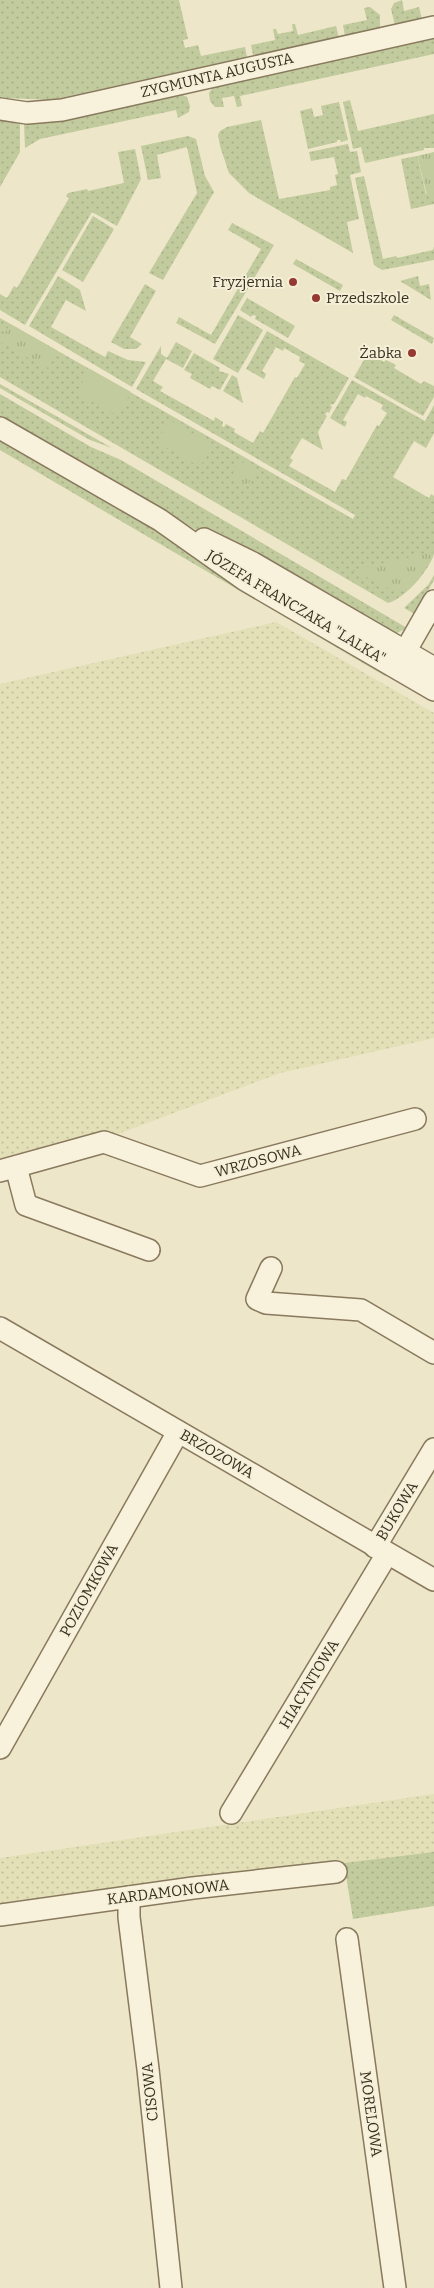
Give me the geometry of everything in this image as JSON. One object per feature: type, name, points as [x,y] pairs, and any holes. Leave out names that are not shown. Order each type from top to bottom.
[{"type":"street","name":"ZYGMUNTA AUGUSTA","points":[[0,109],[27,113],[62,110],[434,28]]},
{"type":"street","name":"JÓZEFA FRANCZAKA \"LALKA\"","points":[[0,428],[160,520],[245,580],[401,660],[434,668]]},
{"type":"street","points":[[401,660],[434,601]]},
{"type":"street","name":"JÓZEFA FRANCZAKA \"LALKA\"","points":[[401,660],[434,690]]},
{"type":"street","name":"WRZOSOWA","points":[[149,1250],[26,1205],[8,1169],[104,1142],[200,1176],[415,1119]]},
{"type":"street","points":[[271,1268],[257,1299],[266,1303],[360,1310],[434,1353]]},
{"type":"street","name":"BRZOZOWA","points":[[0,1328],[434,1580]]},
{"type":"street","name":"POZIOMKOWA","points":[[0,1748],[178,1432]]},
{"type":"street","name":"BUKOWA","points":[[381,1550],[434,1449]]},
{"type":"street","name":"HIACYNTOWA","points":[[231,1813],[381,1550]]},
{"type":"street","name":"KARDAMONOWA","points":[[0,1915],[128,1897],[336,1872]]},
{"type":"street","name":"CISOWA","points":[[128,1897],[171,2288]]},
{"type":"street","name":"MORELOWA","points":[[346,1939],[395,2288]]},
{"type":"shaded area","points":[[276,622],[434,713],[434,1038],[280,1073],[110,1137],[0,1166],[0,684]]},
{"type":"shaded area","points":[[434,1794],[434,1853],[0,1909],[0,1858]]},
{"type":"green space","points":[[0,0],[179,0],[188,39],[183,40],[185,48],[198,45],[201,56],[245,47],[247,57],[51,100],[0,97]]},
{"type":"green space","points":[[402,0],[404,11],[419,7],[422,19],[395,25],[391,9],[394,3]]},
{"type":"green space","points":[[370,7],[380,15],[380,29],[345,36],[343,25],[367,20],[364,8]]},
{"type":"green space","points":[[292,24],[295,24],[298,35],[336,26],[339,38],[253,55],[251,45],[275,40],[273,29],[276,29],[278,34],[293,31]]},
{"type":"green space","points":[[434,38],[434,54],[240,96],[242,106],[237,107],[234,96],[222,98],[224,107],[215,107],[210,101],[209,93],[213,87]]},
{"type":"green space","points":[[181,94],[187,97],[190,106],[189,112],[178,118],[176,110],[40,139],[25,148],[24,123],[54,122]]},
{"type":"green space","points":[[350,100],[358,131],[434,114],[434,148],[424,148],[424,150],[365,163],[361,147],[353,149],[343,102]]},
{"type":"green space","points":[[339,102],[348,140],[341,142],[337,140],[337,142],[308,149],[300,111],[312,108],[314,117],[323,115],[321,106]]},
{"type":"green space","points":[[261,120],[279,199],[330,190],[330,187],[337,185],[335,175],[338,174],[334,157],[311,161],[309,152],[348,144],[350,152],[357,151],[361,172],[350,175],[359,219],[347,222],[353,253],[249,193],[229,173],[220,146],[218,135],[220,131],[227,127]]},
{"type":"green space","points":[[0,121],[20,124],[20,152],[0,187]]},
{"type":"green space","points":[[188,136],[196,139],[205,176],[214,192],[163,280],[149,273],[197,193],[187,147],[157,155],[161,178],[148,180],[141,146]]},
{"type":"green space","points":[[135,149],[141,179],[117,226],[92,212],[25,325],[0,310],[0,294],[7,298],[14,286],[17,288],[69,198],[66,196],[68,193],[87,189],[88,191],[124,183],[118,152]]},
{"type":"green space","points":[[434,152],[434,193],[427,195],[417,156]]},
{"type":"green space","points":[[417,156],[426,194],[434,193],[434,204],[411,209],[401,159]]},
{"type":"green space","points":[[364,176],[383,259],[433,250],[434,246],[434,260],[382,270],[374,265],[355,178]]},
{"type":"green space","points":[[93,216],[114,229],[83,282],[62,270]]},
{"type":"green space","points":[[232,223],[274,245],[215,344],[176,323],[179,317],[211,335],[261,249],[228,230]]},
{"type":"green space","points":[[296,259],[343,285],[340,291],[293,264]]},
{"type":"green space","points":[[58,276],[80,290],[86,311],[66,300],[51,327],[105,357],[108,351],[128,360],[146,362],[132,387],[29,326]]},
{"type":"green space","points":[[418,276],[420,286],[429,284],[431,300],[400,281]]},
{"type":"green space","points":[[145,284],[156,291],[130,337],[142,344],[136,349],[124,349],[111,342]]},
{"type":"green space","points":[[247,298],[295,326],[288,338],[255,319],[256,316],[253,315],[251,317],[240,310]]},
{"type":"green space","points":[[238,315],[263,330],[238,373],[213,359]]},
{"type":"green space","points":[[394,315],[434,338],[432,344],[391,320]]},
{"type":"green space","points":[[0,318],[353,519],[355,515],[136,389],[161,346],[161,354],[167,358],[176,342],[192,351],[183,368],[166,359],[153,381],[163,387],[160,391],[214,421],[215,417],[223,422],[222,426],[224,427],[226,424],[235,429],[234,432],[253,443],[260,431],[263,433],[295,377],[297,378],[305,364],[299,361],[300,357],[284,348],[283,351],[276,347],[262,371],[266,374],[264,379],[246,369],[267,331],[349,378],[334,404],[330,405],[332,407],[329,413],[325,414],[327,416],[318,432],[323,450],[302,438],[290,458],[293,460],[289,466],[335,492],[342,479],[346,480],[377,425],[379,426],[387,413],[381,409],[383,405],[358,394],[343,420],[347,422],[345,427],[330,418],[352,380],[425,421],[434,405],[434,433],[426,448],[414,441],[393,477],[429,498],[431,494],[434,496],[434,554],[427,568],[408,590],[388,603],[0,377]]},
{"type":"green space","points":[[10,324],[58,351],[48,369],[0,342]]},
{"type":"green space","points":[[194,353],[220,368],[219,371],[229,374],[220,390],[212,386],[210,389],[190,378],[192,374],[184,370]]},
{"type":"green space","points":[[368,353],[384,362],[386,360],[396,365],[394,368],[421,384],[424,381],[434,386],[434,397],[423,416],[354,377]]},
{"type":"green space","points":[[90,369],[131,392],[118,416],[76,393]]},
{"type":"green space","points":[[232,375],[237,378],[243,403],[223,391]]},
{"type":"green space","points":[[0,384],[112,448],[90,440],[0,388]]},
{"type":"green space","points":[[0,394],[91,447],[121,460],[407,628],[395,634],[168,515],[0,418]]},
{"type":"green space","points":[[169,420],[213,445],[200,467],[157,442]]},
{"type":"green space","points":[[0,437],[171,536],[387,672],[385,676],[0,450]]},
{"type":"green space","points":[[240,461],[256,470],[247,486],[231,477]]},
{"type":"green space","points":[[434,552],[419,579],[408,590],[393,591],[353,570]]},
{"type":"green space","points":[[434,575],[434,580],[415,614],[404,608],[428,585]]},
{"type":"green space","points":[[434,1852],[434,1906],[353,1919],[344,1863]]},
{"type":"place","name":"Fryzjernia","points":[[293,282]]},
{"type":"place","name":"Przedszkole","points":[[316,298]]},
{"type":"place","name":"Żabka","points":[[412,353]]}]
